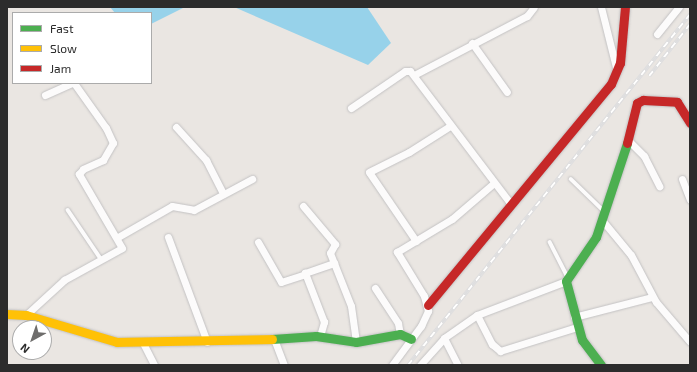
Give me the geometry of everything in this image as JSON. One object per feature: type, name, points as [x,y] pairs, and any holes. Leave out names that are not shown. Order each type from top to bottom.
[{"type":"street","points":[[414,75],[472,43],[527,16],[534,7]]},
{"type":"street","points":[[601,7],[617,73]]},
{"type":"street","points":[[392,365],[426,318],[428,305],[579,124],[617,73],[625,7]]},
{"type":"street","points":[[657,34],[679,7]]},
{"type":"street","points":[[472,43],[507,92]]},
{"type":"street","points":[[351,108],[405,71],[414,75],[450,126],[511,204]]},
{"type":"street","points":[[45,95],[71,84]]},
{"type":"street","points":[[26,315],[64,280],[121,250],[118,237],[79,173],[103,160],[113,143],[106,128],[74,84]]},
{"type":"street","points":[[420,365],[444,338],[477,315],[568,279],[588,252],[603,216],[628,140],[634,109],[640,100],[676,102],[690,123]]},
{"type":"street","points":[[416,241],[369,172],[409,152],[450,126]]},
{"type":"street","points":[[176,128],[206,160],[223,194]]},
{"type":"street","points":[[628,140],[644,156],[659,186]]},
{"type":"street","points":[[118,237],[174,205],[194,210],[252,179]]},
{"type":"street","points":[[682,179],[690,200]]},
{"type":"street","points":[[428,305],[397,254],[452,219],[494,183]]},
{"type":"street","points":[[303,206],[335,244],[330,252],[351,306],[356,342]]},
{"type":"street","points":[[603,216],[631,255],[652,297],[690,342]]},
{"type":"street","points":[[168,236],[207,342]]},
{"type":"street","points":[[258,242],[281,282],[334,263]]},
{"type":"street","points":[[306,274],[324,322],[320,336]]},
{"type":"street","points":[[568,279],[577,327],[582,340],[601,365]]},
{"type":"street","points":[[375,288],[398,323],[400,334]]},
{"type":"street","points":[[574,317],[652,297]]},
{"type":"street","points":[[7,314],[26,315],[108,340],[143,343],[207,342],[320,336],[356,342],[400,334],[411,339]]},
{"type":"street","points":[[477,315],[492,344],[500,351],[577,327]]},
{"type":"street","points":[[444,338],[458,365]]},
{"type":"street","points":[[274,339],[284,365]]},
{"type":"street","points":[[143,343],[154,365]]},
{"type":"lane","points":[[571,179],[603,216]]},
{"type":"lane","points":[[68,210],[102,260]]},
{"type":"lane","points":[[550,242],[568,279]]},
{"type":"water","points":[[110,7],[185,7],[152,24],[152,12],[114,12]]},
{"type":"water","points":[[234,7],[367,7],[391,43],[368,65]]},
{"type":"railway","points":[[408,365],[690,14]]},
{"type":"railway","points":[[649,76],[690,24]]},
{"type":"traffic: fast","points":[[601,365],[582,340],[566,281],[596,237],[627,143]]},
{"type":"traffic: fast","points":[[272,339],[316,336],[356,342],[400,334],[411,339]]},
{"type":"traffic: slow","points":[[7,314],[26,315],[117,342],[272,339]]},
{"type":"traffic: jam","points":[[428,305],[611,84],[620,63],[625,7]]},
{"type":"traffic: jam","points":[[627,143],[637,103],[643,100],[677,102],[690,123]]}]
